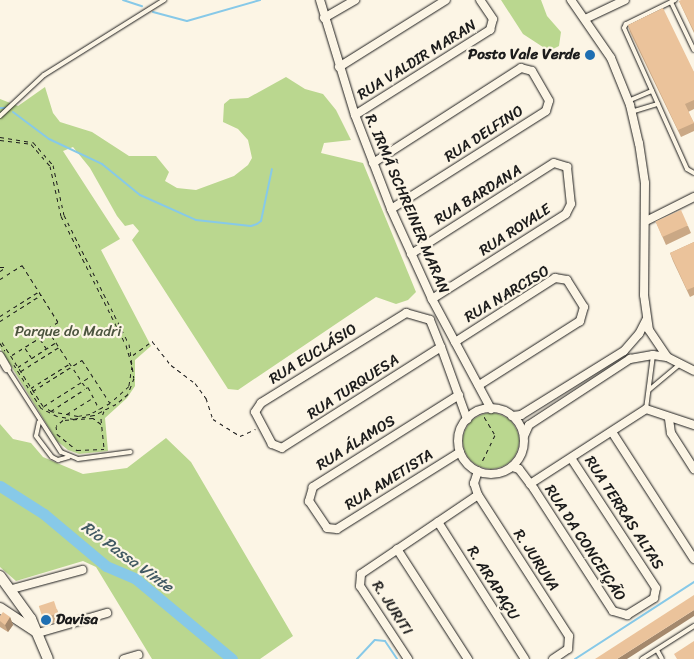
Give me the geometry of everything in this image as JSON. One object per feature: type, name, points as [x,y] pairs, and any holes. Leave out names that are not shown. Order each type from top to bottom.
[{"type":"main road","points":[[0,576],[12,589],[38,634],[48,659]]},
{"type":"main road","points":[[0,608],[38,634]]},
{"type":"street","name":"R. IRMÃ SCHREINER MARAN","points":[[320,0],[339,67],[372,163],[432,299],[491,408]]},
{"type":"street","points":[[324,18],[355,0]]},
{"type":"street","points":[[339,67],[446,0]]},
{"type":"street","name":"RUA VALDIR MARAN","points":[[355,116],[490,30],[493,19],[480,0]]},
{"type":"street","points":[[571,0],[586,19],[611,58],[628,101],[644,165],[646,320],[653,339],[668,357],[679,365],[694,371]]},
{"type":"street","points":[[586,19],[625,0]]},
{"type":"street","name":"RUA DELFINO","points":[[372,163],[524,68],[532,71],[549,101],[548,109],[392,210]]},
{"type":"street","name":"RUA BARDANA","points":[[411,254],[554,163],[561,163]]},
{"type":"street","name":"RUA ROYALE","points":[[432,299],[566,214],[572,204],[568,170],[561,163]]},
{"type":"street","points":[[646,221],[694,198]]},
{"type":"street","name":"RUA NARCISO","points":[[455,342],[555,278],[567,280],[584,307],[584,314],[580,321],[479,385]]},
{"type":"street","name":"RUA EUCLÁSIO","points":[[260,424],[255,412],[261,403],[394,318],[406,313],[430,320],[441,346]]},
{"type":"street","points":[[646,320],[639,334],[624,351],[521,414],[512,416],[491,408],[480,410],[467,419],[459,435],[460,452],[465,461],[478,471],[496,474],[512,467],[522,453],[524,436],[529,425],[630,359],[653,355],[668,357]]},
{"type":"street","points":[[441,346],[467,419]]},
{"type":"street","name":"RUA TURQUESA","points":[[260,424],[272,444],[279,448],[441,346]]},
{"type":"street","points":[[0,356],[7,368]]},
{"type":"street","name":"RUA ÁLAMOS","points":[[332,530],[327,528],[309,500],[313,487],[459,396]]},
{"type":"street","points":[[530,484],[646,409],[668,418],[694,425]]},
{"type":"street","points":[[512,416],[524,436]]},
{"type":"street","points":[[668,418],[671,433],[694,469]]},
{"type":"street","points":[[612,432],[694,559]]},
{"type":"street","name":"RUA AMETISTA","points":[[332,530],[460,452]]},
{"type":"street","name":"RUA TERRAS ALTAS","points":[[571,458],[656,588],[654,598],[642,606]]},
{"type":"street","name":"RUA DA CONCEIÇÃO","points":[[512,467],[519,469],[530,484],[613,611],[627,615],[642,606]]},
{"type":"street","points":[[468,659],[397,549],[478,495],[474,483],[478,471]]},
{"type":"street","name":"R. JURUVA","points":[[478,495],[569,636],[568,649],[554,658]]},
{"type":"street","name":"R. ARAPAÇU","points":[[438,522],[525,659]]},
{"type":"street","name":"R. JURITI","points":[[397,549],[363,571],[359,578],[360,586],[408,659]]},
{"type":"street","points":[[12,589],[82,570]]},
{"type":"street","points":[[38,634],[108,612]]},
{"type":"street","points":[[124,659],[138,655]]},
{"type":"lane","points":[[0,116],[44,75],[164,0]]},
{"type":"lane","points":[[694,50],[673,1],[626,24],[624,28],[687,169],[694,173]]},
{"type":"lane","points":[[628,101],[652,91]]},
{"type":"lane","points":[[631,112],[658,104]]},
{"type":"lane","points":[[646,409],[653,355]]},
{"type":"lane","points":[[649,390],[679,365]]},
{"type":"lane","points":[[7,368],[56,447],[69,457]]},
{"type":"lane","points":[[39,422],[36,436],[52,457],[58,460],[69,457],[105,457],[131,452]]},
{"type":"lane","points":[[642,659],[694,626]]},
{"type":"lane","points":[[656,650],[662,659]]},
{"type":"path","points":[[0,139],[33,142],[53,165],[64,214],[100,282],[133,356],[132,387],[116,404],[104,410],[74,419],[44,410],[0,342]]},
{"type":"path","points":[[0,139],[31,144],[50,166],[61,216],[97,283],[130,357],[129,386],[99,410],[78,416],[51,411],[44,406],[33,391],[0,339]]},
{"type":"path","points":[[0,279],[22,265],[58,322],[47,328],[49,332],[86,388],[91,392],[92,398],[99,410]]},
{"type":"path","points":[[0,267],[6,267],[0,271]]},
{"type":"path","points":[[0,316],[39,291]]},
{"type":"path","points":[[0,321],[41,295]]},
{"type":"path","points":[[14,307],[17,310]]},
{"type":"path","points":[[11,356],[49,332]]},
{"type":"path","points":[[39,338],[46,349]]},
{"type":"path","points":[[130,357],[152,341],[170,365],[195,384],[206,398],[213,419],[223,427],[240,436],[254,432],[260,424]]},
{"type":"path","points":[[18,367],[56,342]]},
{"type":"path","points":[[24,347],[31,358]]},
{"type":"path","points":[[20,372],[59,347]]},
{"type":"path","points":[[33,391],[82,360],[110,403]]},
{"type":"path","points":[[31,388],[70,364]]},
{"type":"path","points":[[44,406],[92,375]]},
{"type":"path","points":[[51,411],[86,388]]},
{"type":"path","points":[[63,394],[67,400]]},
{"type":"path","points":[[66,414],[92,398]]},
{"type":"path","points":[[104,410],[101,424],[105,457]]},
{"type":"path","points":[[478,471],[495,435],[480,410]]},
{"type":"path","points":[[101,424],[94,418],[63,420],[56,426],[57,434],[77,450],[104,449]]},
{"type":"green space","points":[[501,0],[541,0],[547,16],[561,32],[559,46],[549,51],[523,34]]},
{"type":"green space","name":"Parque do Madri","points":[[286,77],[305,89],[323,94],[336,110],[351,140],[324,143],[321,153],[363,163],[416,292],[408,300],[396,304],[376,297],[238,390],[228,389],[132,240],[139,231],[133,224],[125,226],[117,216],[90,168],[73,147],[63,151],[120,239],[101,250],[151,346],[135,360],[135,386],[127,398],[105,418],[108,451],[79,454],[68,450],[57,441],[0,348],[0,99],[18,106],[45,87],[53,113],[60,122],[92,132],[129,156],[156,156],[169,172],[165,181],[177,188],[196,190],[234,176],[248,165],[252,158],[248,140],[238,129],[223,122],[224,104],[230,99],[248,98]]},
{"type":"green space","points":[[491,413],[502,415],[511,421],[517,430],[519,441],[517,452],[511,461],[502,467],[491,469],[480,467],[471,461],[465,452],[463,441],[465,430],[471,421],[480,415]]},
{"type":"green space","points":[[0,424],[13,439],[31,443],[43,457],[83,474],[127,468],[166,438],[191,462],[293,636],[260,659],[152,659],[96,567],[83,561],[16,581],[0,567]]},
{"type":"building","points":[[694,0],[694,31],[679,1]]},
{"type":"building","points":[[663,8],[694,72],[694,100],[685,104],[694,123],[678,130],[628,25]]},
{"type":"building","points":[[681,210],[688,226],[662,237],[655,221]]},
{"type":"building","points":[[694,242],[694,287],[687,290],[670,253]]},
{"type":"building","points":[[694,595],[694,610],[617,659],[595,659]]},
{"type":"building","points":[[54,601],[58,613],[43,618],[39,606]]},
{"type":"building","points":[[3,612],[10,617],[5,625],[0,621],[0,616]]},
{"type":"building","points":[[694,641],[694,659],[677,659],[674,654]]},
{"type":"waterway","points":[[123,0],[142,6]]},
{"type":"waterway","points":[[153,12],[187,21],[260,0]]},
{"type":"waterway","points":[[0,108],[5,108]]},
{"type":"waterway","points":[[13,112],[49,139],[102,164],[140,195],[196,220],[251,226],[257,224],[261,221],[272,169]]},
{"type":"waterway","name":"Rio Passa Vinte","points":[[0,486],[44,514],[106,566],[136,579],[232,659]]},
{"type":"waterway","points":[[575,659],[694,582]]},
{"type":"waterway","points":[[357,659],[375,640],[385,641],[397,659]]},
{"type":"place","name":"Posto Vale Verde","points":[[590,55]]},
{"type":"place","name":"Davisa","points":[[46,620]]}]
